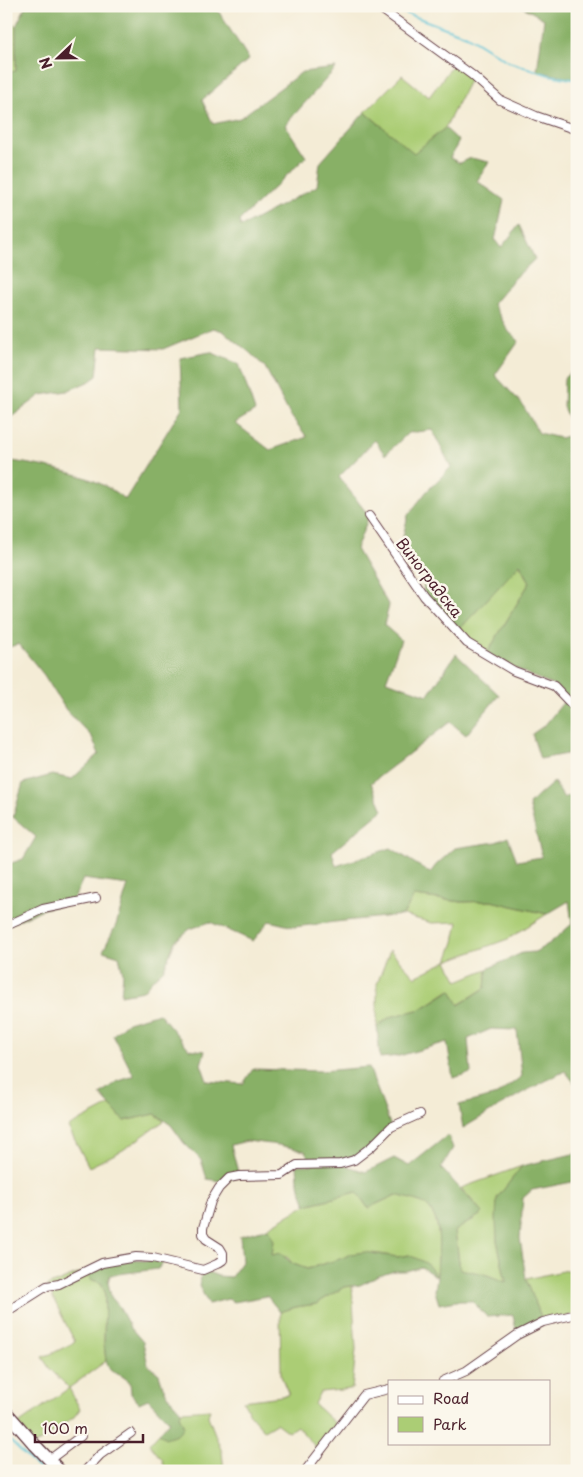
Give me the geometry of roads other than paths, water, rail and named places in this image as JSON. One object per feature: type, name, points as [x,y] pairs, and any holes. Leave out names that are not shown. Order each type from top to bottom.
[{"type":"street","points":[[377,6],[461,66],[500,100],[536,116],[577,130]]},
{"type":"street","name":"Виноградска","points":[[368,516],[424,596],[467,642],[514,671],[554,686],[577,710]]},
{"type":"street","points":[[6,926],[43,909],[96,898]]},
{"type":"street","points":[[6,1312],[47,1286],[59,1284],[102,1262],[136,1257],[154,1258],[203,1270],[217,1264],[223,1260],[223,1253],[220,1248],[206,1239],[203,1234],[203,1228],[211,1201],[219,1188],[229,1178],[282,1175],[297,1165],[340,1164],[354,1160],[371,1147],[391,1127],[420,1114]]},
{"type":"street","points":[[445,1380],[466,1371],[517,1335],[543,1322],[577,1314]]},
{"type":"street","points":[[305,1471],[364,1395],[388,1389]]},
{"type":"street","points":[[6,1412],[60,1471]]},
{"type":"street","points":[[85,1471],[100,1455],[131,1433]]},
{"type":"street","points":[[50,1460],[81,1436]]},
{"type":"waterway","points":[[393,6],[397,10],[467,36],[509,62],[549,75],[577,80]]},
{"type":"waterway","points":[[6,1437],[41,1471]]}]
